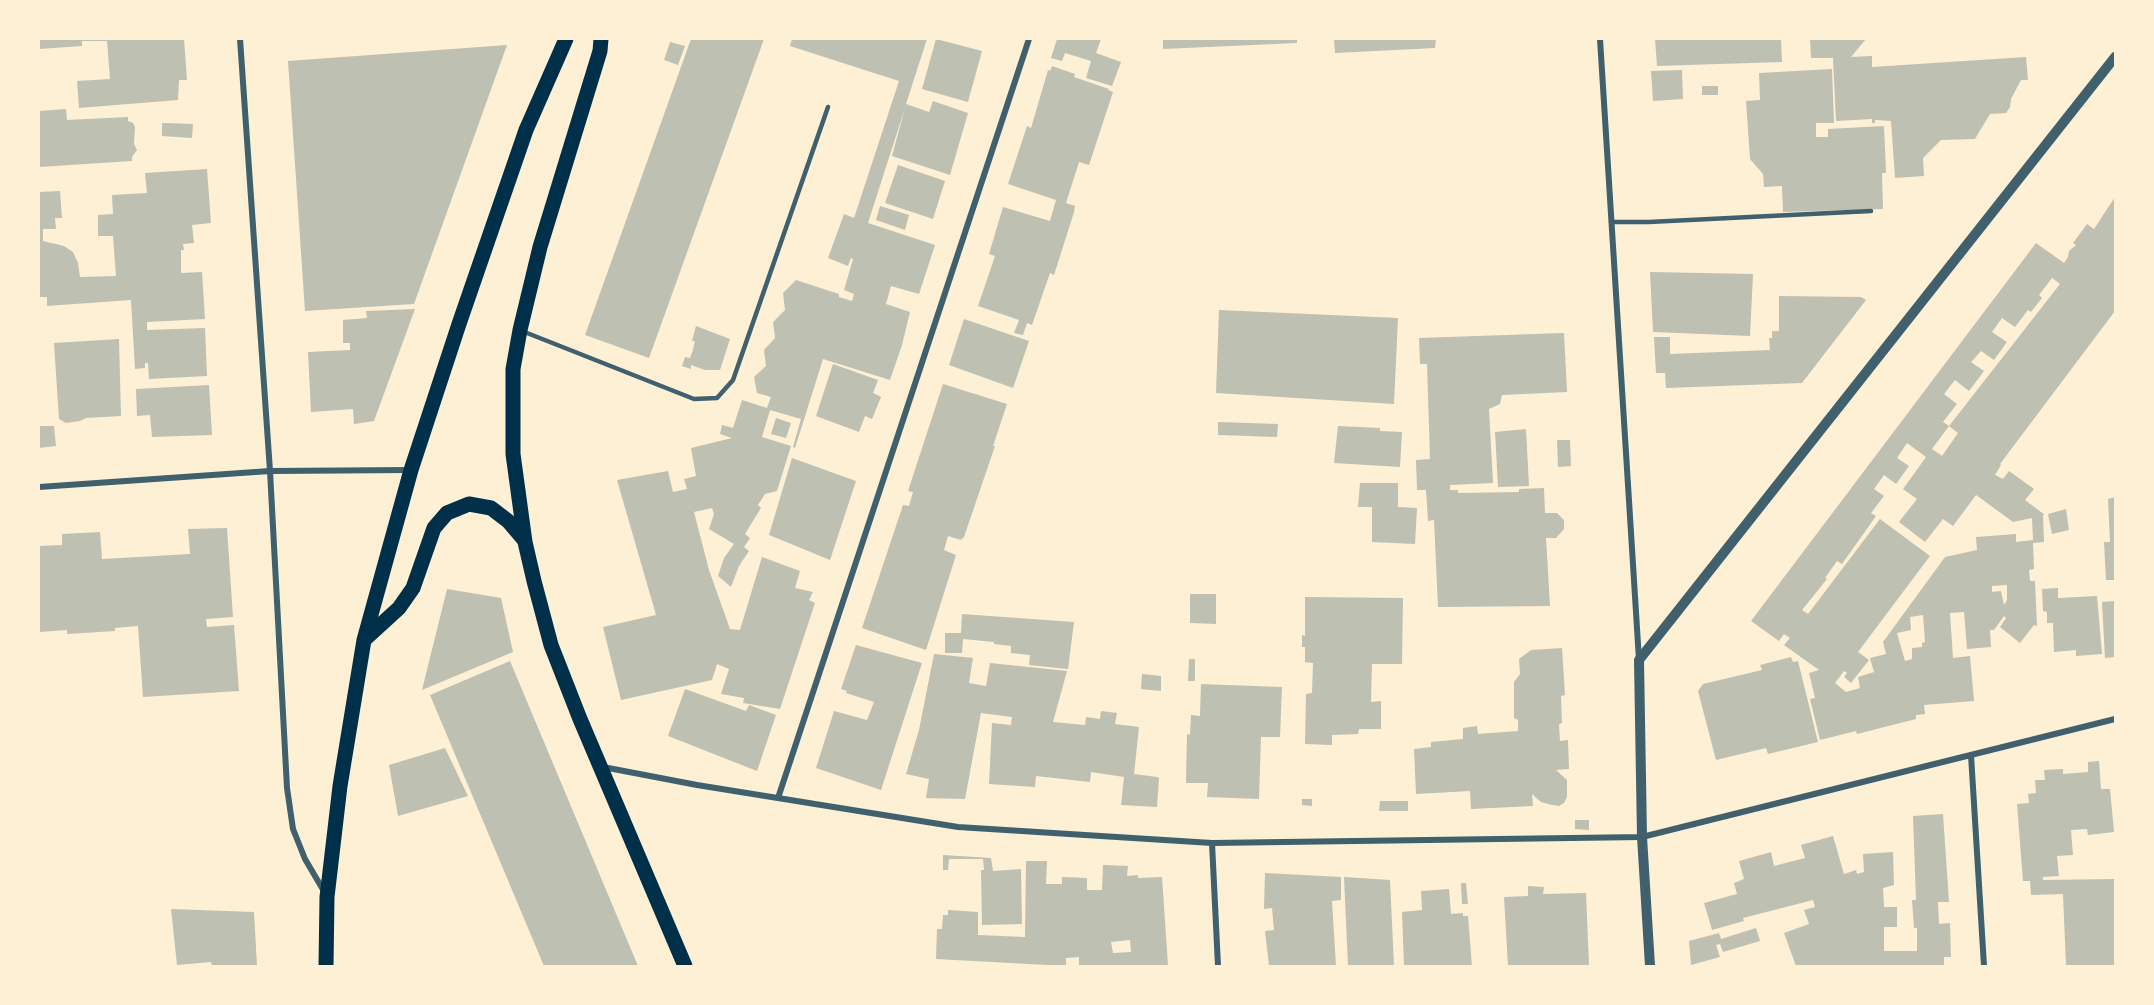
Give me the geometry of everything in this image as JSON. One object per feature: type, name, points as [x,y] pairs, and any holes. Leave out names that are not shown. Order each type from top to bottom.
[{"type":"main road","points":[[326,966],[327,897],[340,786],[364,640],[411,470],[526,130],[566,39]]},
{"type":"main road","points":[[601,39],[600,51],[540,247],[520,330],[513,369],[513,454],[525,542],[551,645],[685,966]]},
{"type":"main road","points":[[364,640],[399,608],[413,588],[434,528],[447,513],[469,504],[491,508],[508,521],[525,542]]},
{"type":"street","points":[[240,39],[270,471],[287,788],[293,829],[305,859],[327,897]]},
{"type":"street","points":[[778,798],[1029,39]]},
{"type":"street","points":[[1600,39],[1639,660],[1642,837],[1650,966]]},
{"type":"street","points":[[1639,660],[2115,57]]},
{"type":"street","points":[[39,487],[270,471],[411,470]]},
{"type":"street","points":[[600,766],[697,785],[958,827],[1212,843],[1642,837],[2115,719]]},
{"type":"street","points":[[1971,755],[1984,966]]},
{"type":"street","points":[[1212,843],[1218,966]]},
{"type":"lane","points":[[520,330],[694,399],[717,398],[733,380],[828,107]]},
{"type":"lane","points":[[1611,222],[1871,211]]},
{"type":"building","points":[[39,39],[184,39],[187,80],[179,80],[178,100],[79,108],[77,81],[110,79],[107,41],[82,41],[82,46],[39,49]]},
{"type":"building","points":[[691,39],[764,39],[649,358],[585,335]]},
{"type":"building","points":[[792,39],[927,39],[906,104],[929,112],[933,101],[968,113],[950,175],[892,156],[905,108],[868,223],[935,245],[919,294],[891,286],[886,304],[910,312],[890,380],[823,359],[795,448],[793,447],[801,419],[770,410],[762,437],[791,446],[777,491],[765,494],[758,505],[761,508],[745,534],[750,538],[744,547],[749,551],[739,566],[731,587],[718,576],[724,558],[734,544],[709,529],[714,514],[712,508],[694,512],[709,570],[730,629],[740,630],[762,557],[800,571],[795,588],[813,592],[809,600],[815,603],[780,709],[743,703],[744,698],[721,694],[729,669],[717,664],[712,680],[621,700],[603,627],[656,615],[617,480],[668,471],[673,492],[687,489],[684,479],[696,476],[691,448],[732,438],[720,434],[722,425],[733,428],[742,400],[767,408],[771,397],[757,393],[754,377],[766,366],[764,350],[775,338],[773,322],[785,310],[783,293],[796,280],[839,294],[839,297],[852,301],[854,294],[844,290],[853,259],[851,258],[848,266],[828,258],[844,214],[854,218],[899,81],[790,46]]},
{"type":"building","points":[[936,39],[982,51],[968,102],[922,89]]},
{"type":"building","points":[[1057,39],[1101,39],[1096,53],[1121,62],[1112,86],[1086,78],[1091,61],[1065,53],[1062,61],[1051,58]]},
{"type":"building","points":[[1163,39],[1297,39],[1297,43],[1163,49]]},
{"type":"building","points":[[1334,39],[1436,39],[1435,48],[1335,53]]},
{"type":"building","points":[[1655,39],[1781,39],[1782,62],[1657,66]]},
{"type":"building","points":[[1810,39],[1866,39],[1851,57],[1872,56],[1872,67],[2026,57],[2028,80],[2021,80],[2006,113],[1990,114],[1975,139],[1941,140],[1923,158],[1924,176],[1895,178],[1891,121],[1875,120],[1875,123],[1872,123],[1872,119],[1836,121],[1833,58],[1811,58]]},
{"type":"building","points":[[670,42],[685,46],[678,65],[664,60]]},
{"type":"building","points":[[507,45],[414,304],[305,311],[288,61]]},
{"type":"building","points":[[1052,66],[1113,92],[1089,165],[1079,162],[1066,203],[1075,206],[1074,212],[1054,275],[1050,273],[1032,325],[1027,323],[1023,335],[1014,333],[1019,320],[978,306],[995,256],[989,254],[1003,207],[1050,221],[1056,200],[1008,184],[1027,126],[1031,128],[1048,70],[1050,71]]},
{"type":"building","points":[[1832,69],[1834,123],[1816,123],[1816,137],[1828,137],[1828,129],[1884,126],[1886,173],[1882,173],[1883,209],[1783,212],[1782,186],[1764,187],[1763,174],[1750,159],[1746,101],[1760,100],[1759,73]]},
{"type":"building","points":[[1682,70],[1683,99],[1653,101],[1651,71]]},
{"type":"building","points":[[1702,86],[1718,86],[1718,95],[1702,95]]},
{"type":"building","points":[[66,109],[67,120],[128,117],[128,121],[135,127],[134,144],[137,150],[132,161],[39,167],[39,111]]},
{"type":"building","points":[[162,123],[193,124],[192,138],[162,136]]},
{"type":"building","points":[[898,165],[945,181],[933,219],[885,203]]},
{"type":"building","points":[[207,169],[211,223],[192,225],[194,243],[183,244],[184,250],[181,250],[181,273],[202,272],[205,319],[147,322],[147,330],[205,328],[207,376],[149,379],[148,363],[145,363],[145,368],[135,369],[131,300],[47,306],[47,297],[39,297],[39,192],[60,191],[62,218],[55,218],[56,229],[43,229],[43,241],[64,246],[73,252],[78,263],[80,277],[116,276],[113,236],[98,236],[98,215],[113,214],[112,195],[147,193],[145,173]]},
{"type":"building","points":[[2115,197],[2115,311],[2000,464],[1995,475],[2003,479],[2009,471],[2034,489],[2025,500],[2045,515],[2043,515],[2044,542],[2033,543],[2034,569],[2029,570],[2030,581],[2035,581],[2037,626],[2034,625],[2020,643],[2000,627],[2006,618],[2004,616],[1994,630],[1990,630],[1991,647],[1967,649],[1964,612],[1950,613],[1953,658],[1970,656],[1974,701],[1924,705],[1925,714],[1916,715],[1916,719],[1857,734],[1856,731],[1820,740],[1810,699],[1815,698],[1809,673],[1819,670],[1784,645],[1790,638],[1784,634],[1779,641],[1751,621],[2036,243],[2064,263],[2069,251],[2076,245],[2073,243],[2087,224],[2094,229]],"holes":[[[2052,278],[2060,284],[1949,426],[1943,422],[1957,404],[1944,394],[1955,380],[1969,391],[1984,371],[1971,362],[1981,351],[1994,360],[2007,342],[1992,332],[2002,318],[2015,327],[2028,310],[2031,312],[2042,298],[2039,295]],[[1949,426],[1958,433],[1942,456],[1932,449]],[[1907,443],[1926,457],[1903,489],[1917,499],[1899,522],[1925,542],[1943,519],[1953,526],[1976,495],[2013,522],[2032,518],[2033,540],[2016,542],[2016,534],[1976,537],[1977,550],[1945,557],[1883,642],[1886,654],[1870,658],[1874,672],[1858,677],[1860,688],[1846,692],[1835,683],[1844,671],[1847,673],[1844,677],[1851,683],[1869,660],[1858,652],[1930,556],[1880,519],[1808,614],[1802,610],[1827,579],[1825,578],[1837,561],[1842,564],[1876,516],[1871,513],[1884,496],[1874,489],[1884,475],[1896,484],[1909,466],[1897,458]],[[2007,585],[2007,600],[2004,605],[2001,591],[1992,592],[1992,586]],[[1923,615],[1925,642],[1922,643],[1922,647],[1912,648],[1912,659],[1905,661],[1897,633],[1911,630],[1910,617]]]},
{"type":"building","points":[[880,206],[909,215],[905,230],[876,220]]},
{"type":"building","points":[[1650,272],[1753,274],[1750,336],[1653,332]]},
{"type":"building","points":[[1779,296],[1861,297],[1866,300],[1802,383],[1666,388],[1665,373],[1656,373],[1654,337],[1670,337],[1670,354],[1770,350],[1769,338],[1772,338],[1772,331],[1779,331]]},
{"type":"building","points":[[415,309],[374,421],[354,424],[353,409],[311,412],[308,352],[350,350],[350,343],[343,343],[343,320],[367,318],[366,311]]},
{"type":"building","points":[[1219,310],[1398,318],[1394,404],[1216,393]]},
{"type":"building","points":[[964,319],[1029,341],[1013,388],[949,365]]},
{"type":"building","points":[[696,326],[730,339],[720,370],[705,370],[691,365],[691,369],[682,366],[685,357],[690,358],[692,353]]},
{"type":"building","points":[[1564,333],[1567,392],[1502,395],[1500,404],[1489,409],[1493,483],[1450,485],[1450,490],[1458,490],[1458,493],[1519,492],[1519,489],[1544,488],[1545,513],[1557,513],[1564,520],[1564,529],[1556,538],[1546,538],[1550,606],[1438,607],[1434,520],[1428,521],[1426,490],[1417,490],[1416,460],[1430,459],[1427,364],[1420,364],[1419,338]]},
{"type":"building","points":[[119,339],[121,416],[86,418],[66,423],[59,419],[54,343]]},
{"type":"building","points":[[833,364],[878,380],[873,393],[881,397],[872,419],[865,416],[859,432],[816,416]]},
{"type":"building","points":[[943,384],[1007,404],[964,537],[961,540],[948,536],[944,550],[956,555],[926,650],[862,628],[903,505],[909,506],[913,492],[908,491]]},
{"type":"building","points":[[209,385],[212,435],[152,437],[150,415],[137,416],[136,389]]},
{"type":"building","points":[[776,418],[791,423],[786,438],[771,434]]},
{"type":"building","points":[[1218,422],[1278,424],[1277,437],[1218,435]]},
{"type":"building","points":[[39,426],[54,426],[56,446],[39,448]]},
{"type":"building","points":[[1338,426],[1380,428],[1380,431],[1402,432],[1400,467],[1334,463]]},
{"type":"building","points":[[1526,429],[1529,486],[1498,487],[1495,432]]},
{"type":"building","points":[[1557,440],[1570,440],[1571,466],[1558,467]]},
{"type":"building","points":[[792,458],[856,481],[830,560],[769,535]]},
{"type":"building","points":[[1360,483],[1398,483],[1398,507],[1417,508],[1415,544],[1372,542],[1372,507],[1358,507]]},
{"type":"building","points":[[2115,497],[2115,580],[2106,580],[2104,542],[2110,542],[2108,499]]},
{"type":"building","points":[[2066,509],[2069,530],[2052,534],[2048,514]]},
{"type":"building","points":[[227,528],[233,617],[206,619],[207,627],[234,625],[239,691],[143,697],[138,626],[115,628],[115,631],[67,634],[67,630],[39,632],[39,546],[62,545],[62,534],[100,532],[102,559],[190,554],[188,529]]},
{"type":"building","points":[[2058,588],[2058,598],[2097,596],[2102,654],[2076,656],[2076,650],[2054,652],[2053,623],[2047,623],[2047,612],[2043,611],[2042,589]]},
{"type":"building","points":[[447,589],[501,598],[513,652],[422,690]]},
{"type":"building","points":[[1190,594],[1216,594],[1216,624],[1190,623]]},
{"type":"building","points":[[1305,597],[1403,598],[1402,664],[1372,664],[1371,702],[1381,701],[1381,729],[1359,729],[1358,734],[1332,735],[1332,745],[1305,744],[1306,694],[1312,693],[1313,663],[1305,662],[1305,647],[1302,647],[1302,635],[1305,636]]},
{"type":"building","points":[[2115,601],[2115,657],[2105,658],[2102,602]]},
{"type":"building","points":[[962,614],[1074,622],[1068,669],[1029,665],[1030,655],[1011,653],[1011,646],[994,644],[994,642],[963,639],[962,653],[945,653],[945,633],[961,633]]},
{"type":"building","points":[[856,645],[922,663],[881,790],[816,768],[834,711],[867,720],[874,702],[846,693],[847,691],[841,689]]},
{"type":"building","points":[[1562,648],[1565,695],[1561,696],[1562,723],[1559,724],[1560,741],[1568,740],[1569,769],[1556,770],[1567,780],[1567,797],[1564,803],[1559,806],[1541,802],[1532,794],[1533,806],[1471,809],[1470,791],[1416,794],[1414,749],[1431,747],[1431,742],[1463,739],[1463,728],[1477,726],[1478,734],[1518,731],[1518,720],[1514,718],[1514,682],[1520,674],[1519,659],[1531,650]]},
{"type":"building","points":[[934,654],[973,658],[969,683],[986,686],[990,663],[1067,671],[1053,722],[1085,725],[1086,717],[1100,719],[1101,711],[1117,713],[1115,724],[1139,727],[1134,774],[1159,778],[1157,807],[1121,805],[1124,777],[1091,772],[1090,782],[1036,776],[1035,787],[989,784],[992,723],[1011,725],[1012,717],[981,713],[965,799],[926,798],[929,779],[906,774],[919,730]]},
{"type":"building","points":[[1791,657],[1793,662],[1798,661],[1818,742],[1768,754],[1766,748],[1716,760],[1698,691],[1703,684],[1762,670],[1760,665]]},
{"type":"building","points":[[1189,659],[1195,659],[1195,681],[1188,681]]},
{"type":"building","points":[[510,661],[638,966],[544,966],[430,695]]},
{"type":"building","points":[[1142,674],[1161,676],[1161,691],[1141,689]]},
{"type":"building","points":[[1201,684],[1282,687],[1280,737],[1261,737],[1259,799],[1207,797],[1208,783],[1186,783],[1187,734],[1190,735],[1191,715],[1200,716]]},
{"type":"building","points":[[685,689],[746,711],[749,705],[776,715],[757,771],[668,736]]},
{"type":"building","points":[[445,748],[468,796],[398,816],[389,765]]},
{"type":"building","points":[[2099,761],[2101,789],[2110,789],[2114,832],[2088,835],[2087,829],[2071,830],[2073,855],[2057,856],[2059,876],[2043,877],[2043,880],[2115,879],[2115,966],[2066,966],[2063,894],[2031,895],[2030,881],[2023,881],[2017,804],[2029,803],[2028,794],[2036,793],[2035,780],[2045,780],[2044,770],[2063,769],[2063,774],[2088,772],[2088,762]]},
{"type":"building","points":[[1302,799],[1312,799],[1312,806],[1302,805]]},
{"type":"building","points":[[1380,801],[1408,801],[1408,811],[1379,811]]},
{"type":"building","points":[[1943,814],[1949,902],[1938,902],[1939,924],[1950,923],[1951,957],[1944,957],[1944,966],[1796,966],[1784,933],[1809,924],[1804,910],[1815,907],[1813,900],[1743,918],[1744,921],[1712,930],[1704,903],[1737,894],[1734,883],[1744,879],[1739,861],[1771,852],[1774,866],[1805,858],[1801,845],[1833,836],[1844,874],[1856,870],[1857,874],[1864,872],[1863,854],[1893,852],[1894,885],[1883,888],[1884,907],[1897,907],[1897,927],[1884,927],[1884,951],[1917,951],[1917,928],[1914,928],[1912,900],[1916,900],[1913,816]]},
{"type":"building","points":[[1575,820],[1589,820],[1589,830],[1575,829]]},
{"type":"building","points":[[943,855],[991,858],[993,871],[1021,869],[1022,924],[982,925],[981,870],[984,870],[983,859],[949,859],[948,870],[943,870]]},
{"type":"building","points":[[1026,861],[1047,861],[1046,884],[1062,884],[1062,877],[1087,878],[1087,890],[1102,890],[1103,865],[1128,866],[1127,876],[1162,877],[1168,966],[1079,966],[1079,957],[1066,958],[1066,966],[936,959],[937,929],[942,929],[943,915],[948,915],[948,910],[978,912],[978,935],[1025,937]],"holes":[[[1130,940],[1131,952],[1113,953],[1111,942]]]},
{"type":"building","points":[[1265,873],[1341,877],[1341,900],[1332,901],[1336,966],[1269,966],[1265,931],[1274,930],[1272,908],[1264,909]]},
{"type":"building","points":[[1344,877],[1390,880],[1394,966],[1348,966]]},
{"type":"building","points":[[1461,883],[1466,883],[1468,904],[1462,904]]},
{"type":"building","points":[[1528,886],[1544,887],[1543,894],[1586,893],[1589,966],[1508,966],[1504,897],[1528,896]]},
{"type":"building","points":[[1449,889],[1451,914],[1463,913],[1463,916],[1468,916],[1472,966],[1404,966],[1402,912],[1422,910],[1421,891]]},
{"type":"building","points":[[171,909],[254,912],[257,966],[212,966],[211,962],[177,965]]},
{"type":"building","points":[[1756,928],[1760,941],[1723,952],[1720,944],[1716,945],[1720,957],[1691,965],[1689,941],[1719,933],[1721,939]]}]
